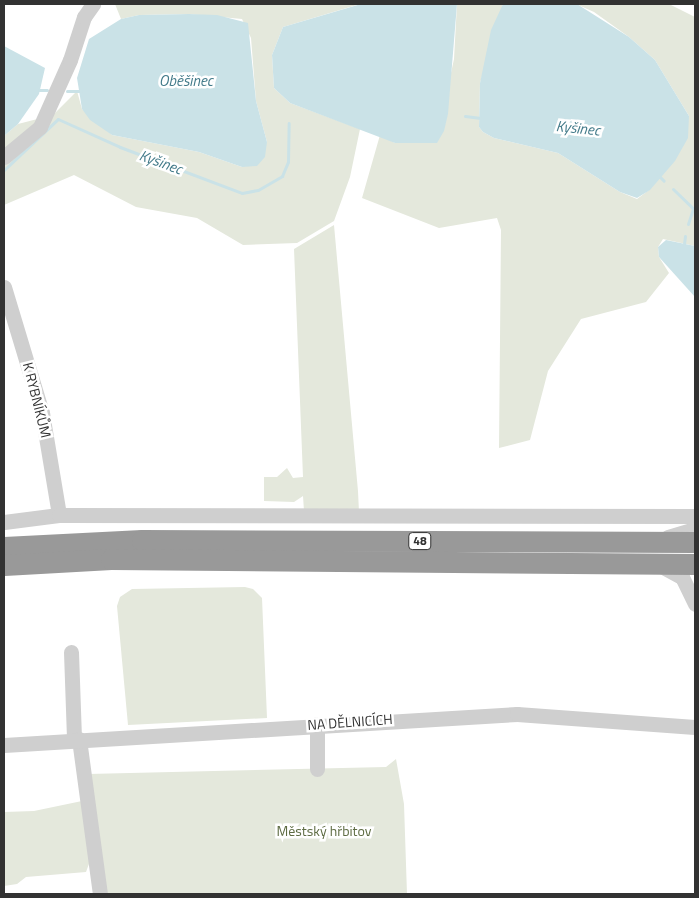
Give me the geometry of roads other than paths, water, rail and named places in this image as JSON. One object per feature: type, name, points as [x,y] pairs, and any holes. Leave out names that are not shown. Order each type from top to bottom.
[{"type":"highway","name":"48","points":[[4,547],[151,540],[695,542]]},
{"type":"highway","name":"48","points":[[4,565],[111,559],[695,564]]},
{"type":"street","points":[[4,156],[40,127],[70,60],[84,17],[93,4]]},
{"type":"street","name":"K RYBNÍKŮM","points":[[4,287],[42,413],[59,515]]},
{"type":"street","points":[[4,522],[59,515],[695,516]]},
{"type":"street","points":[[652,542],[695,529]]},
{"type":"street","points":[[651,564],[678,574],[692,583],[688,595],[695,604]]},
{"type":"street","points":[[71,652],[77,739],[100,894]]},
{"type":"street","name":"NA DĚLNICÍCH","points":[[4,745],[317,724],[518,714],[695,728]]},
{"type":"street","points":[[317,724],[317,769]]},
{"type":"water","points":[[361,4],[457,4],[448,114],[444,131],[437,143],[395,143],[290,103],[274,88],[272,55],[283,27]]},
{"type":"water","points":[[503,4],[577,4],[629,37],[655,60],[689,116],[688,138],[675,161],[650,190],[637,198],[620,192],[558,153],[494,138],[483,132],[479,127],[480,83],[491,30]]},
{"type":"water","name":"Oběšinec","points":[[139,15],[217,15],[248,23],[256,101],[267,142],[265,157],[257,166],[242,167],[199,152],[112,135],[90,120],[82,109],[77,78],[89,39],[121,19]]},
{"type":"water","points":[[4,46],[45,68],[39,94],[18,124],[4,136]]},
{"type":"water","points":[[666,240],[695,246],[695,297],[659,257],[658,247]]},
{"type":"waterway","points":[[39,90],[47,90]]},
{"type":"waterway","points":[[67,91],[81,91]]},
{"type":"waterway","name":"Kyšinec","points":[[465,116],[481,118]]},
{"type":"waterway","name":"Kyšinec","points":[[4,170],[58,119],[120,147],[242,193],[258,190],[282,176],[288,162],[289,123]]},
{"type":"waterway","name":"Kyšinec","points":[[658,175],[664,181]]},
{"type":"waterway","name":"Kyšinec","points":[[673,189],[695,210]]},
{"type":"waterway","points":[[688,224],[693,209]]},
{"type":"waterway","points":[[684,244],[685,236]]},
{"type":"park label","name":"Městský hřbitov","points":[[324,831]]}]
